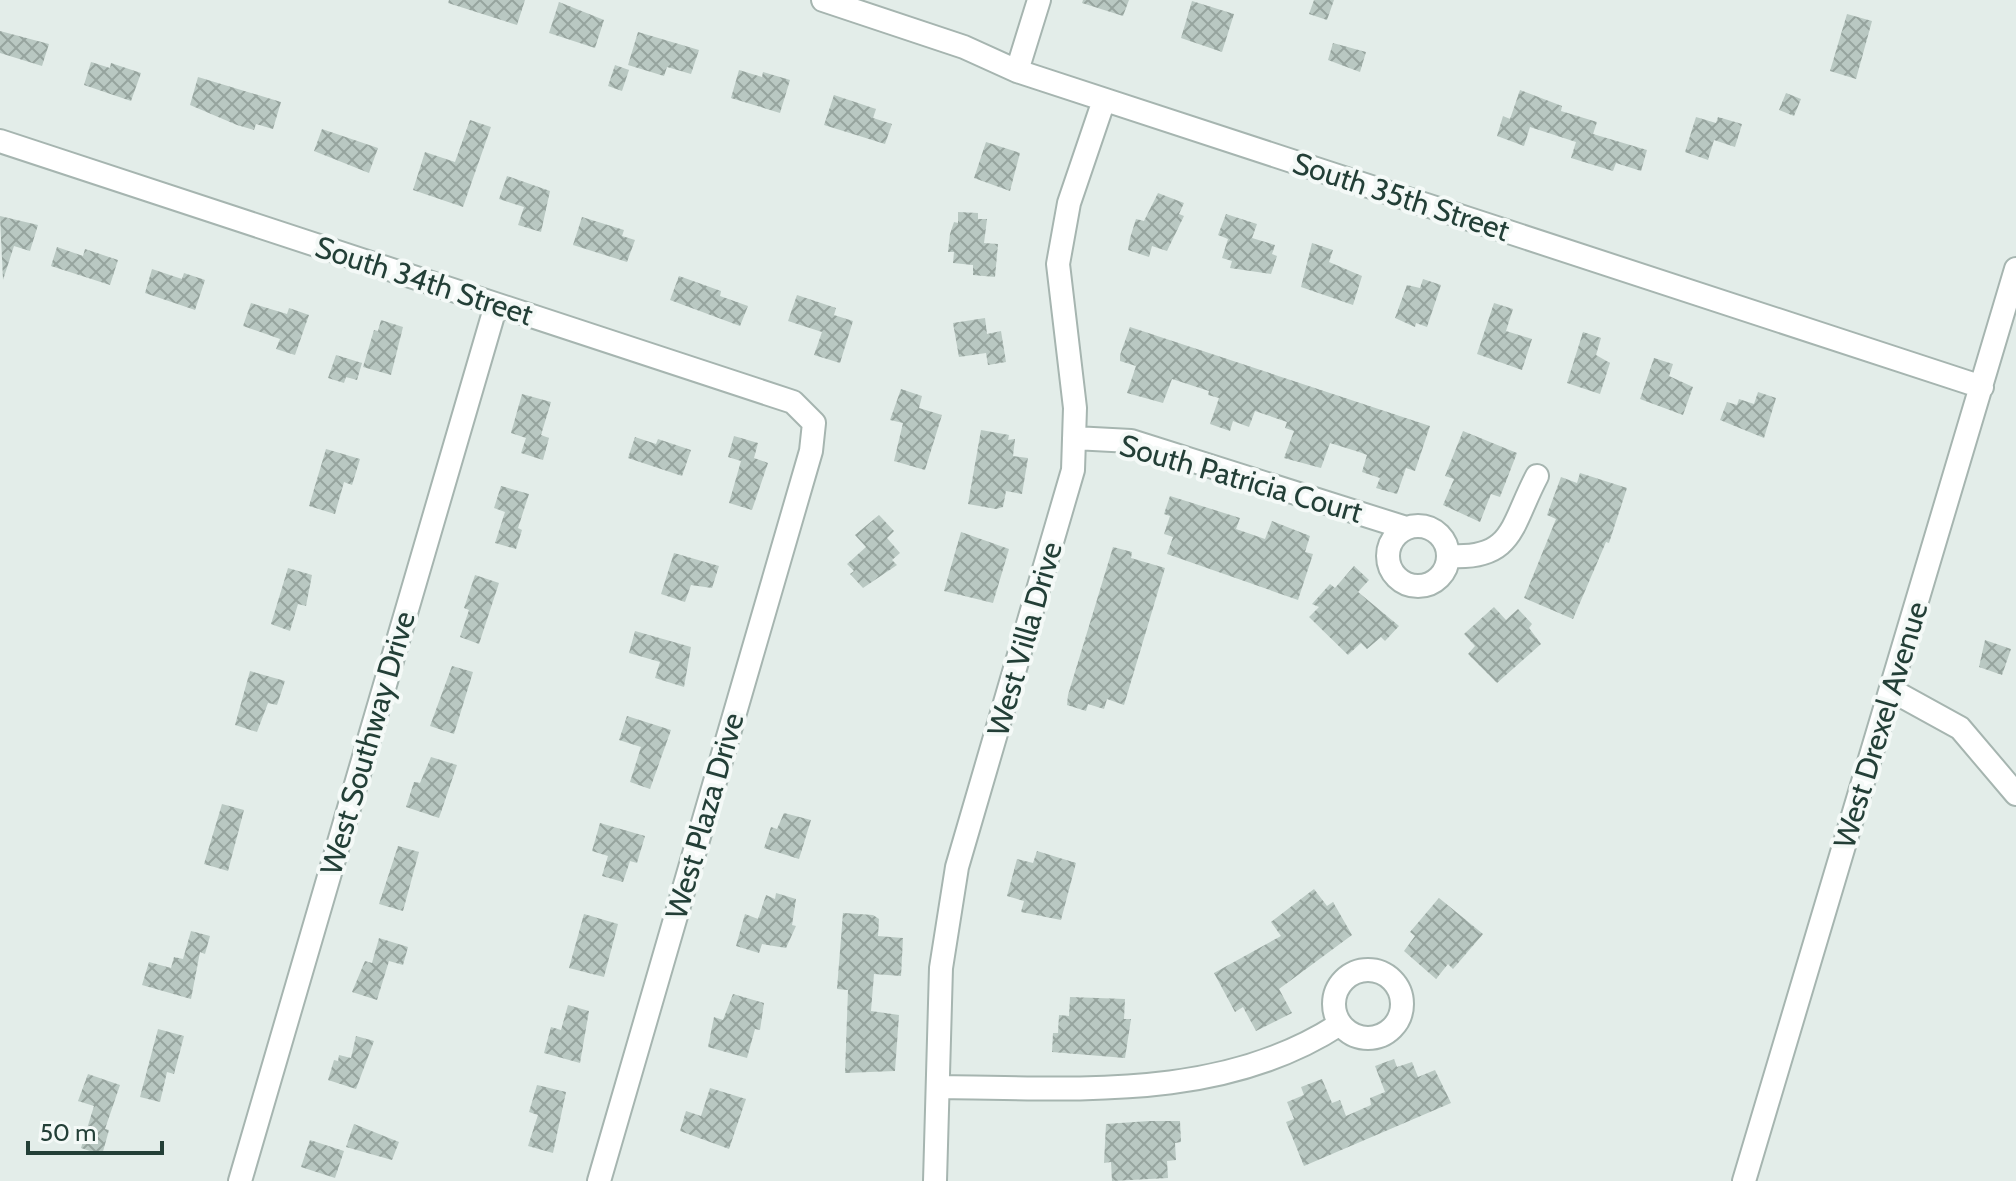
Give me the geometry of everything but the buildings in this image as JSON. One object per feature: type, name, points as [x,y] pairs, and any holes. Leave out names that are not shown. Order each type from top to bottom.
[{"type":"street","name":"South 35th Street","points":[[823,0],[964,47],[1017,71],[1982,387]]},
{"type":"street","points":[[1017,71],[1039,0]]},
{"type":"street","name":"West Villa Drive","points":[[935,1181],[941,968],[957,867],[1073,470],[1075,408],[1058,264],[1069,203],[1104,100]]},
{"type":"street","name":"South 34th Street","points":[[0,141],[793,402],[814,423],[811,451]]},
{"type":"street","name":"West Drexel Avenue","points":[[1744,1181],[2016,269]]},
{"type":"street","name":"West Southway Drive","points":[[240,1181],[496,305]]},
{"type":"street","name":"South Patricia Court","points":[[1074,438],[1131,441],[1406,528]]},
{"type":"street","name":"West Plaza Drive","points":[[599,1181],[811,451]]},
{"type":"street","points":[[1449,556],[1482,556],[1503,544],[1537,476]]},
{"type":"street","name":"South Patricia Court","points":[[1416,525],[1435,530],[1447,546],[1449,556],[1447,566],[1435,581],[1425,585],[1406,583],[1391,570],[1388,560],[1391,541],[1406,528],[1416,525]]},
{"type":"street","points":[[1891,690],[1937,712],[1960,728],[2016,794]]},
{"type":"street","points":[[939,1087],[1121,1089],[1228,1073],[1277,1056],[1340,1024]]}]
